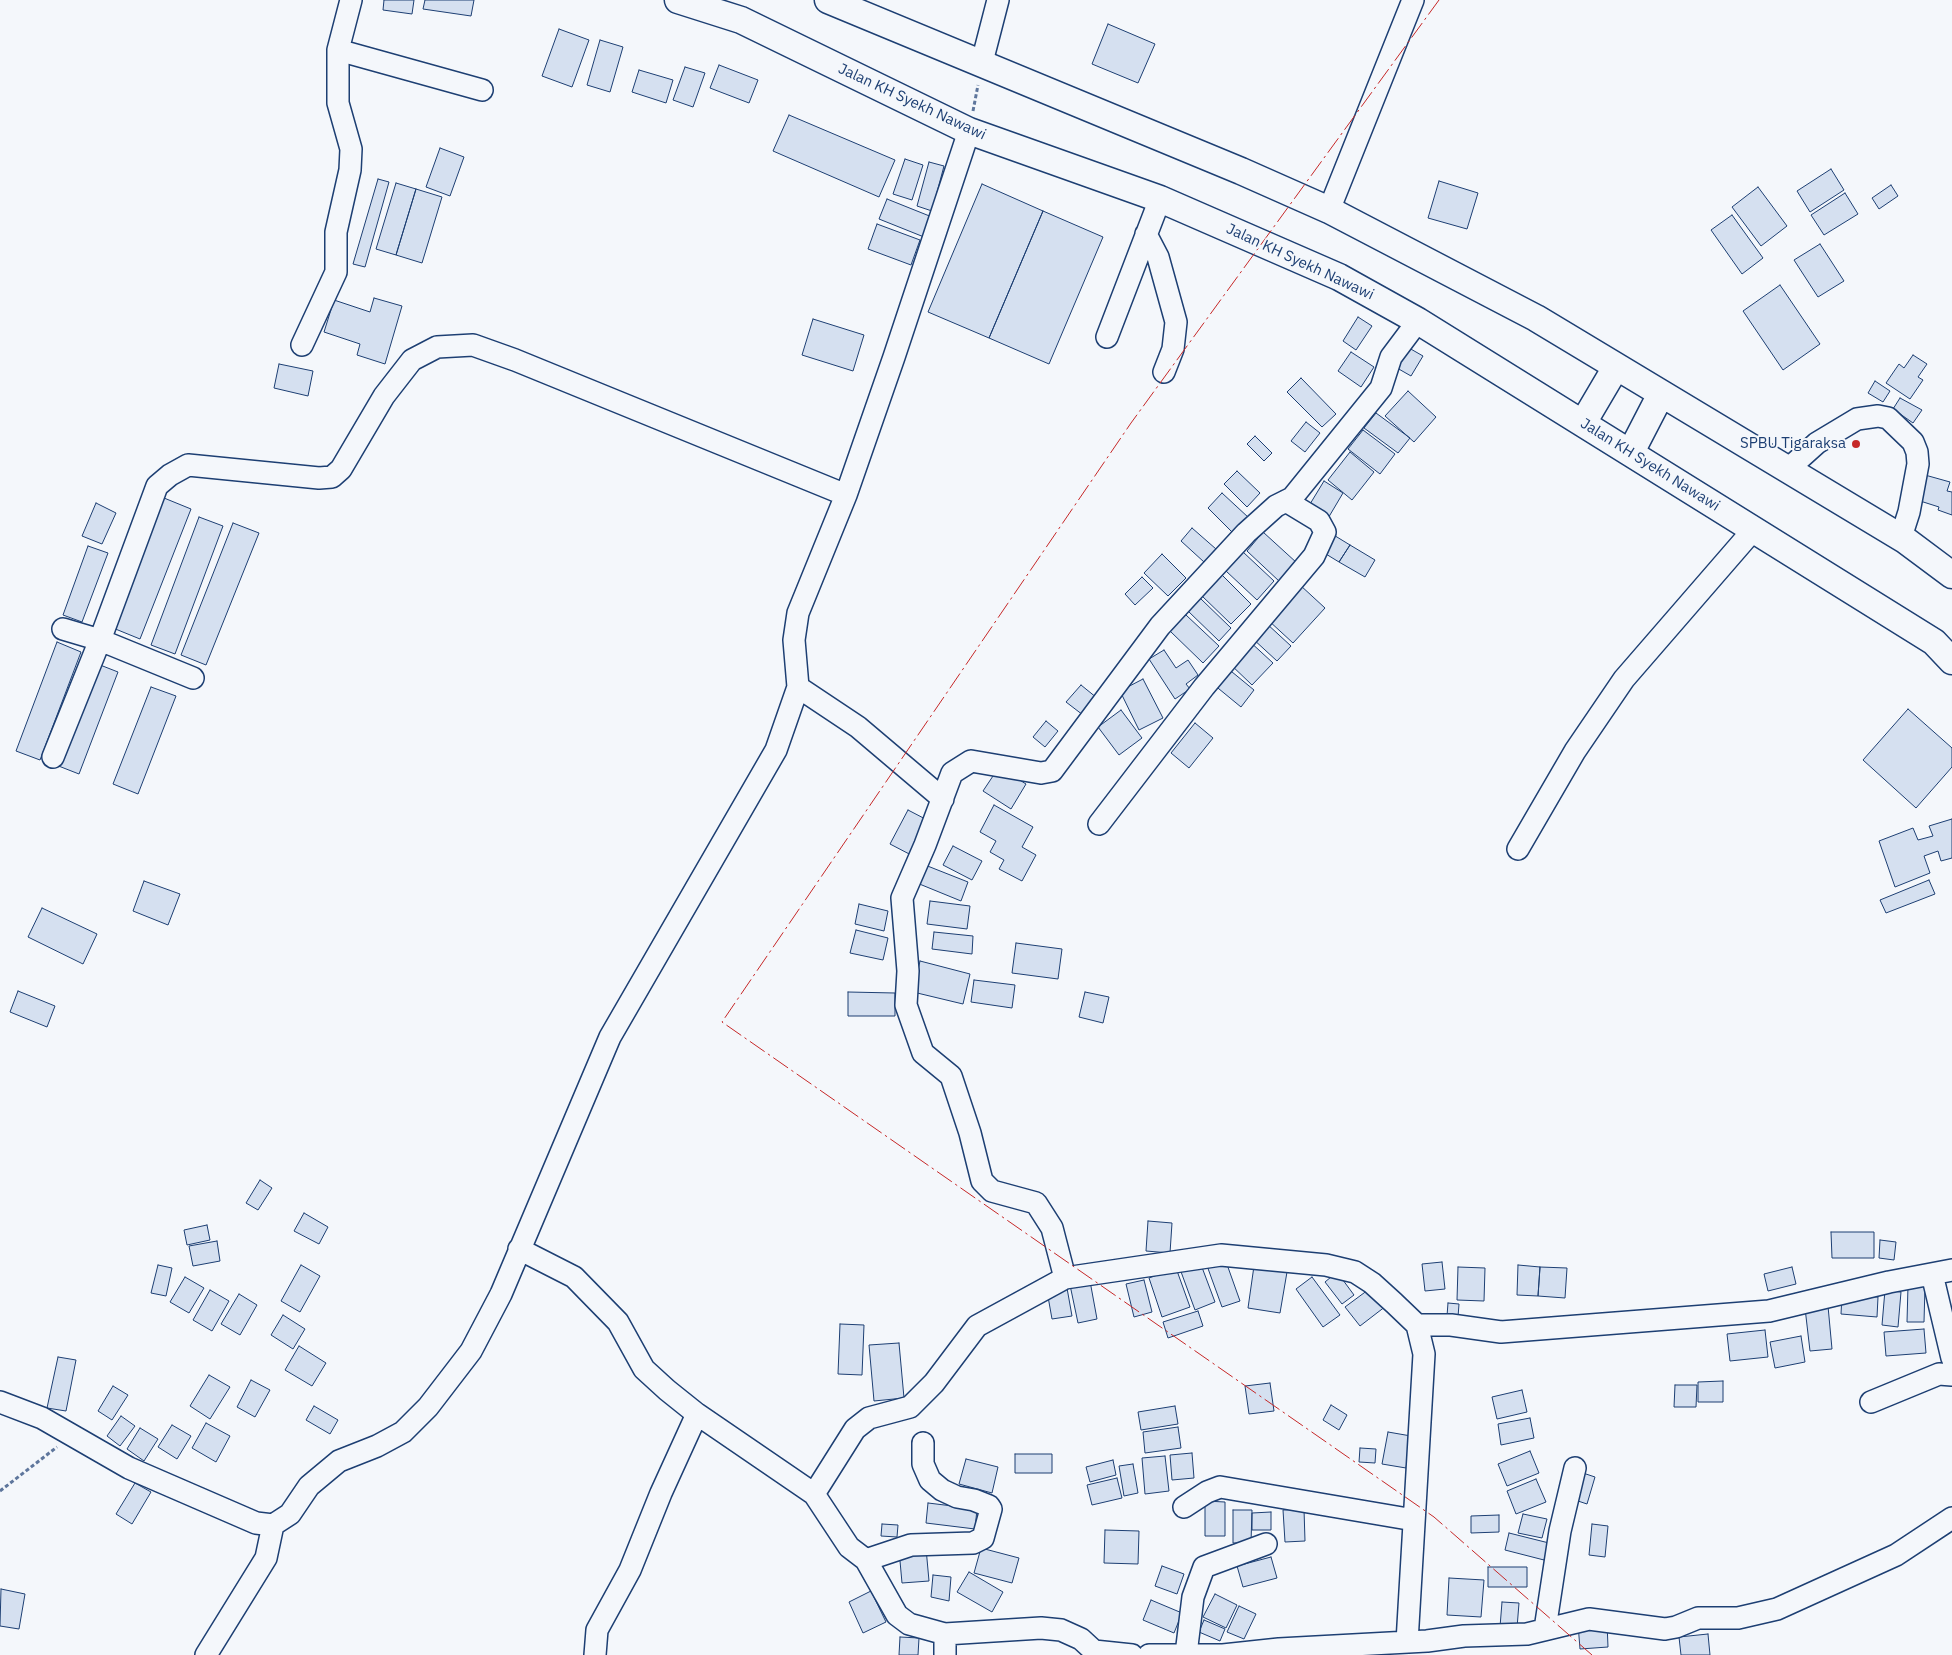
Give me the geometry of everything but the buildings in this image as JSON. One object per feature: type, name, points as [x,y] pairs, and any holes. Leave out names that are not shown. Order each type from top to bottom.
[{"type":"main road","name":"Jalan KH Syekh Nawawi","points":[[678,0],[741,20],[969,131],[1160,199],[1339,277],[1418,321],[1754,529],[1934,642],[1952,661]]},
{"type":"main road","points":[[828,0],[982,62],[1329,210],[1536,318],[1901,537],[1952,575]]},
{"type":"main road","points":[[1583,423],[1616,367]]},
{"type":"main road","points":[[1631,452],[1661,394]]},
{"type":"street","points":[[302,345],[336,272],[336,232],[350,170],[351,149],[338,103],[338,50],[351,0]]},
{"type":"street","points":[[982,62],[998,0]]},
{"type":"street","points":[[1329,210],[1413,0]]},
{"type":"street","points":[[338,50],[482,90]]},
{"type":"street","points":[[0,1402],[42,1418],[129,1468],[256,1523],[274,1525],[290,1514],[309,1486],[339,1462],[377,1446],[403,1432],[428,1406],[472,1351],[501,1294],[610,1037],[776,750],[798,688],[794,640],[798,613],[846,495],[894,358],[969,131]]},
{"type":"street","points":[[1107,337],[1160,199]]},
{"type":"street","points":[[1146,234],[1158,257],[1176,322],[1173,349],[1164,372]]},
{"type":"street","points":[[1065,1278],[1052,1228],[1036,1203],[992,1191],[982,1181],[970,1133],[951,1076],[923,1053],[906,1005],[908,971],[902,898],[952,773],[971,761],[1041,773],[1052,772],[1160,626],[1246,532],[1276,506],[1292,498],[1381,388],[1391,357],[1418,321]]},
{"type":"street","points":[[53,757],[100,640],[157,486],[170,475],[188,465],[319,478],[332,477],[340,469],[384,396],[412,360],[437,346],[473,345],[515,360],[846,495]]},
{"type":"street","points":[[1788,470],[1817,443],[1857,419],[1878,416],[1888,418],[1913,442],[1917,452],[1918,464],[1909,512],[1901,537]]},
{"type":"street","points":[[1099,824],[1204,687],[1314,556],[1325,532],[1319,522],[1286,501]]},
{"type":"street","points":[[1518,849],[1575,751],[1624,679],[1754,529]]},
{"type":"street","points":[[63,629],[100,640],[193,678]]},
{"type":"street","points":[[798,688],[858,727],[943,799]]},
{"type":"street","points":[[519,1249],[574,1278],[618,1322],[644,1369],[697,1414],[814,1494],[849,1547],[866,1560],[897,1615],[909,1624],[945,1634],[1040,1628],[1061,1630],[1078,1647],[1094,1651],[1132,1655]]},
{"type":"street","points":[[814,1494],[855,1429],[869,1418],[910,1407],[934,1383],[976,1326],[1065,1278],[1221,1255],[1326,1265],[1356,1272],[1372,1283],[1417,1325],[1424,1354],[1407,1642]]},
{"type":"street","points":[[1417,1325],[1451,1324],[1501,1332],[1768,1311],[1942,1272],[1952,1358]]},
{"type":"street","points":[[1871,1402],[1939,1374],[1952,1375]]},
{"type":"street","points":[[595,1655],[597,1630],[630,1570],[661,1493],[697,1414]]},
{"type":"street","points":[[866,1560],[911,1544],[973,1543],[983,1538],[991,1509],[990,1506],[974,1500],[957,1497],[942,1490],[930,1480],[923,1464],[923,1442]]},
{"type":"street","points":[[1545,1629],[1560,1531],[1575,1468]]},
{"type":"street","points":[[1184,1507],[1207,1492],[1227,1488],[1414,1520]]},
{"type":"street","points":[[1149,1655],[1223,1655],[1278,1652],[1464,1636],[1527,1634],[1589,1619],[1665,1629],[1676,1627],[1698,1618],[1738,1618],[1777,1609],[1896,1555],[1952,1518]]},
{"type":"street","points":[[206,1655],[266,1558],[274,1525]]},
{"type":"street","points":[[1186,1654],[1193,1597],[1204,1567],[1266,1544]]},
{"type":"street","points":[[945,1634],[945,1655]]},
{"type":"path","points":[[969,131],[982,62]]},
{"type":"path","points":[[0,1490],[72,1436]]},
{"type":"power","points":[[1439,0],[1131,423],[722,1022],[1434,1517],[1592,1655]]},
{"type":"place","name":"SPBU Tigaraksa","points":[[1856,444]]}]
